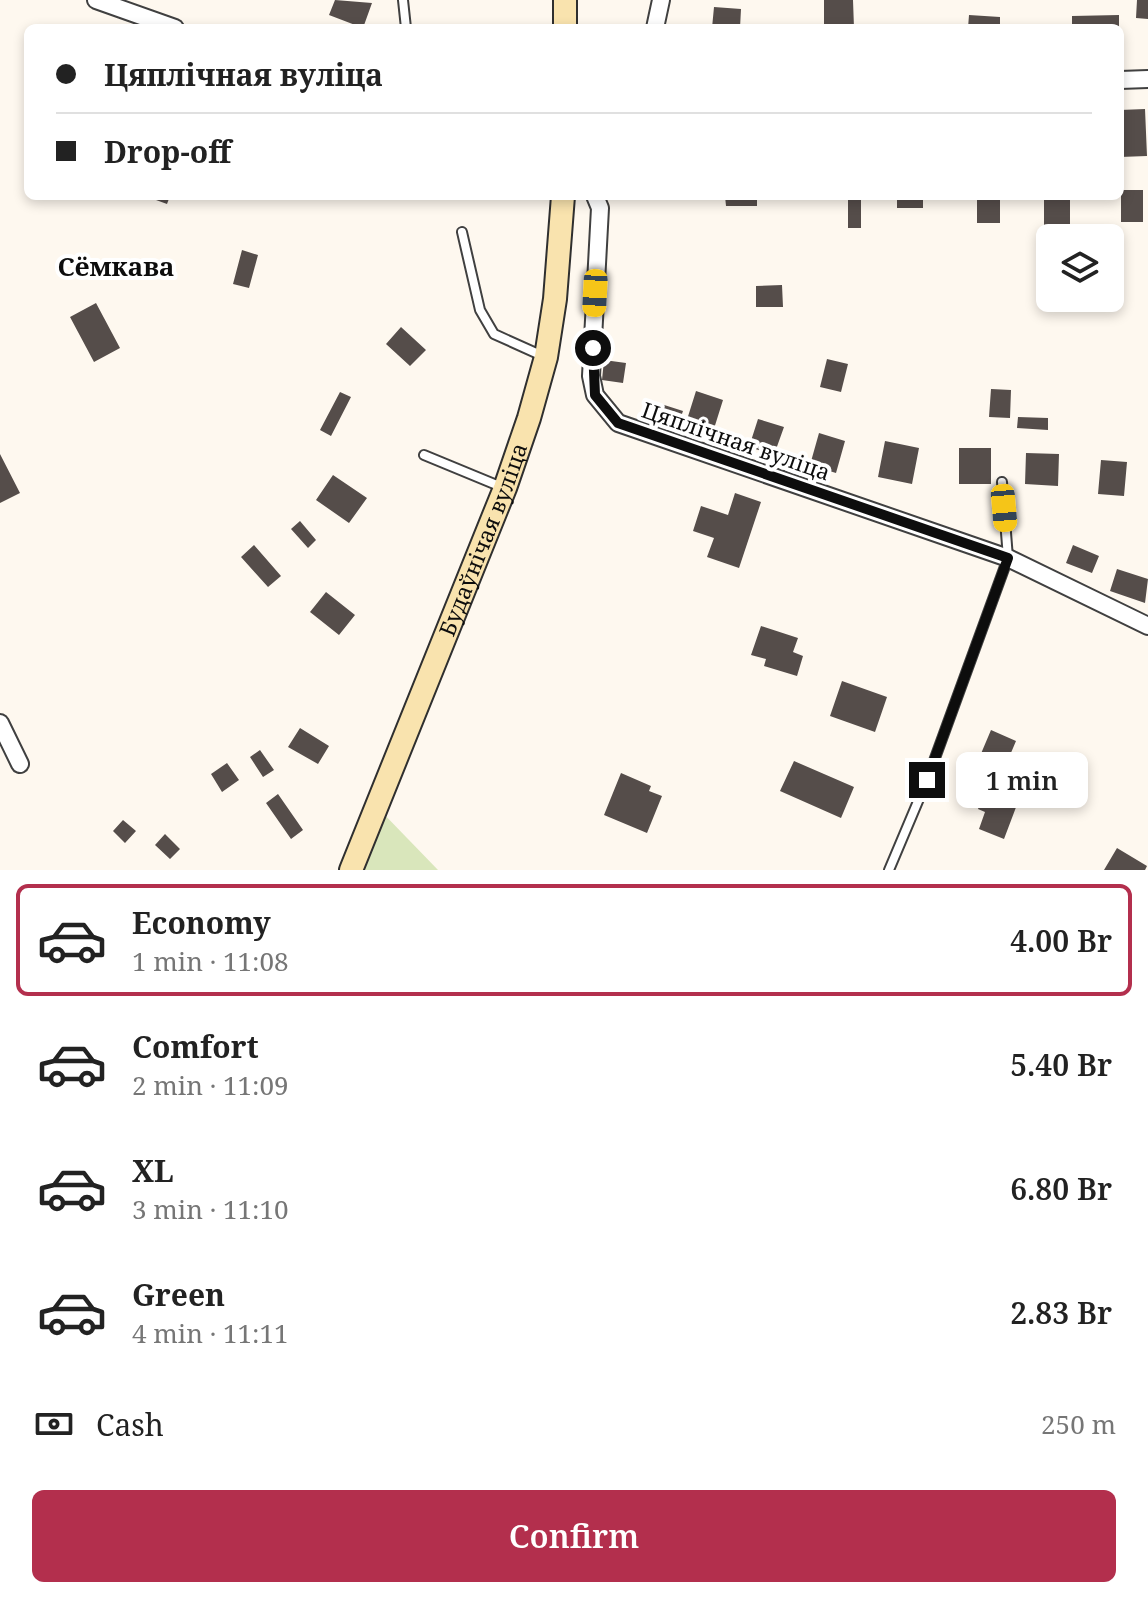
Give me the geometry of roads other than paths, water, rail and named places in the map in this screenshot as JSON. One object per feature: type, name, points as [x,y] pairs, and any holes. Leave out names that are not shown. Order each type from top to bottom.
[{"type":"main road","points":[[565,0],[565,24]]},
{"type":"main road","name":"Будаўнічая вуліца","points":[[351,870],[505,488],[546,357],[555,299],[563,200]]},
{"type":"street","points":[[96,0],[164,24]]},
{"type":"street","points":[[656,24],[661,0]]},
{"type":"street","points":[[1124,80],[1148,79]]},
{"type":"street","name":"Цяплічная вуліца","points":[[597,200],[600,208],[591,376],[595,395],[618,423],[1008,558],[1148,626]]},
{"type":"street","points":[[0,723],[20,764]]},
{"type":"lane","points":[[403,0],[406,24]]},
{"type":"lane","points":[[462,232],[480,310],[494,334],[546,357]]},
{"type":"lane","points":[[424,455],[505,488]]},
{"type":"lane","points":[[889,870],[927,780],[1008,558],[1002,482]]},
{"type":"district","name":"Сёмкава","points":[[116,267]]}]
